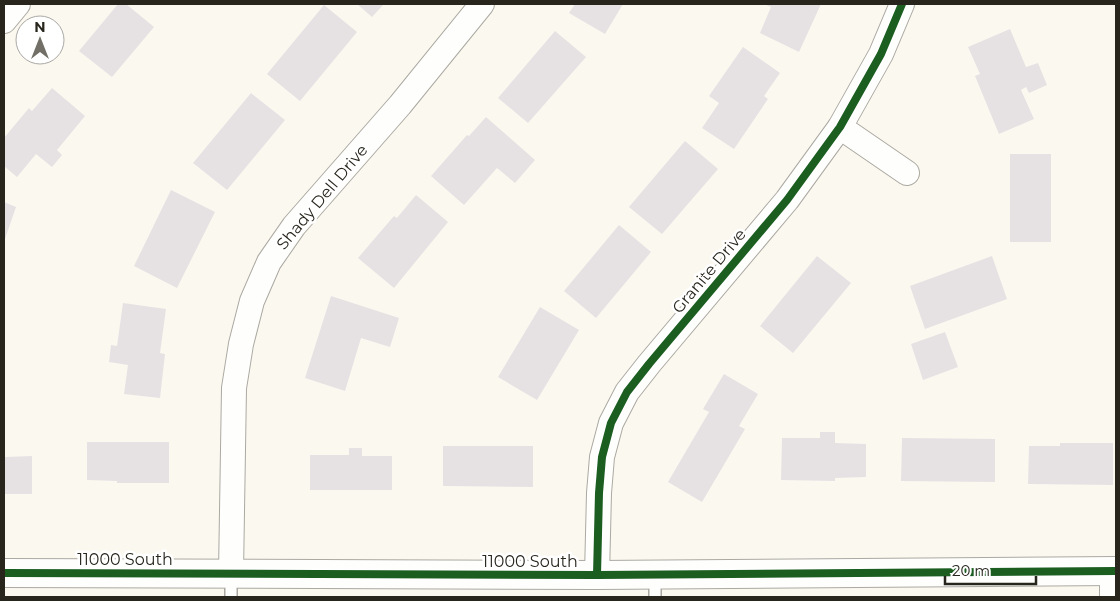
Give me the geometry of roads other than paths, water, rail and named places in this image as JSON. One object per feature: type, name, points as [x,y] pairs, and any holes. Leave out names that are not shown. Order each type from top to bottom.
[{"type":"street","points":[[4,21],[18,4]]},
{"type":"street","name":"Shady Dell Drive","points":[[231,585],[234,388],[241,344],[252,301],[270,262],[294,226],[400,105],[482,4]]},
{"type":"street","name":"Granite Drive","points":[[597,574],[602,458],[611,423],[627,392],[787,200],[840,127],[881,54],[902,4]]},
{"type":"street","points":[[840,127],[907,173]]},
{"type":"street","name":"11000 South","points":[[4,573],[231,585],[597,574],[655,586],[1113,580]]}]
